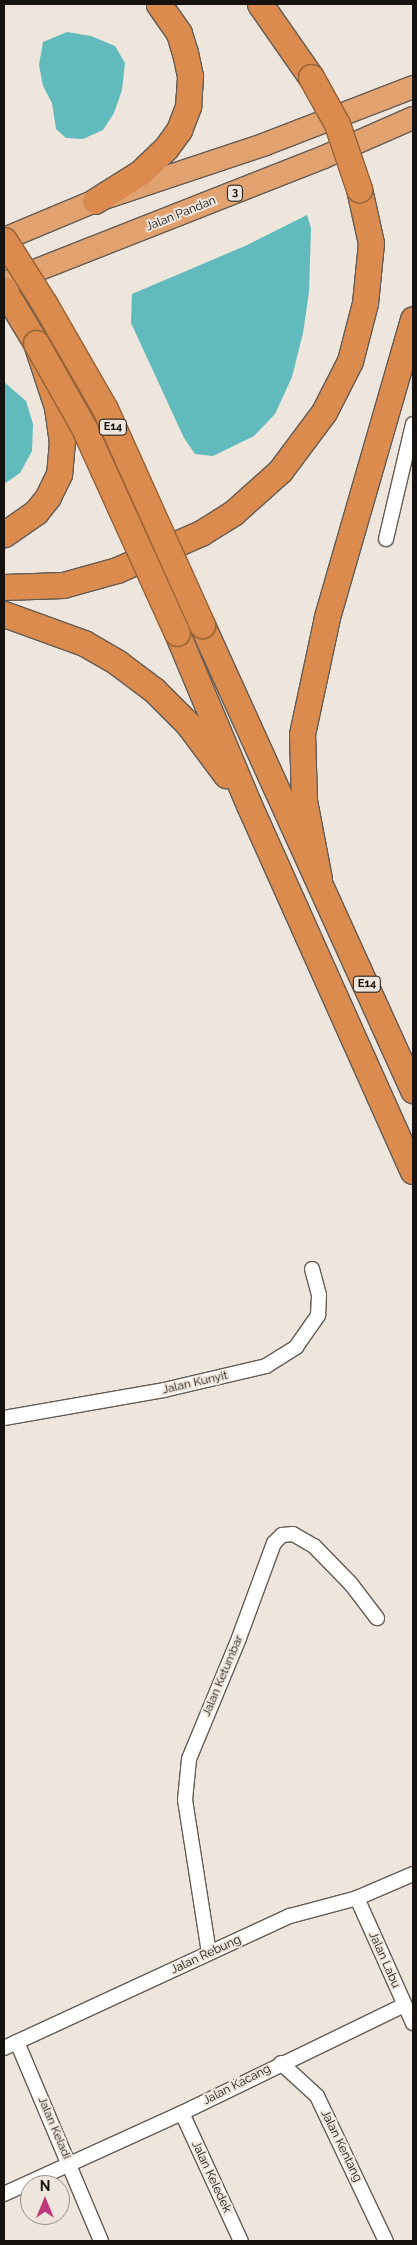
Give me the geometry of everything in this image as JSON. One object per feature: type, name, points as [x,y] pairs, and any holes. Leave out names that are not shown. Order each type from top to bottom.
[{"type":"highway","points":[[95,201],[141,172],[166,148],[179,130],[188,106],[190,76],[185,53],[179,33],[158,4]]},
{"type":"highway","points":[[4,587],[63,584],[117,570],[201,533],[233,513],[280,471],[324,412],[350,361],[365,303],[371,243],[359,188],[337,124],[311,77],[260,4]]},
{"type":"highway","points":[[4,239],[95,201],[263,145],[413,87]]},
{"type":"highway","name":"Jalan Pandan","points":[[4,283],[324,157],[413,118]]},
{"type":"highway","name":"E14","points":[[4,239],[44,303],[105,409],[202,625],[320,879],[413,1090]]},
{"type":"highway","points":[[4,290],[36,343],[60,423],[62,462],[48,497],[36,512],[4,534]]},
{"type":"highway","points":[[320,879],[304,800],[302,734],[327,617],[413,319]]},
{"type":"highway","name":"E14","points":[[36,343],[84,428],[177,633],[249,805],[413,1171]]},
{"type":"highway","points":[[4,614],[84,643],[154,690],[188,724],[249,805]]},
{"type":"street","points":[[386,539],[413,424]]},
{"type":"street","name":"Jalan Kunyit","points":[[4,1418],[164,1390],[266,1366],[296,1347],[318,1315],[319,1295],[312,1269]]},
{"type":"street","name":"Jalan Ketumbar","points":[[209,1953],[185,1800],[189,1759],[239,1638],[274,1543],[282,1535],[293,1534],[307,1541],[351,1584],[377,1618]]},
{"type":"street","name":"Jalan Rebung","points":[[4,2048],[290,1916],[357,1898],[413,1874]]},
{"type":"street","name":"Jalan Labu","points":[[357,1898],[413,2023]]},
{"type":"street","name":"Jalan Kacang","points":[[4,2194],[182,2113],[281,2063],[404,2005]]},
{"type":"street","name":"Jalan Keladi","points":[[17,2042],[101,2241]]},
{"type":"street","name":"Jalan Kentang","points":[[281,2063],[317,2096],[386,2241]]},
{"type":"street","name":"Jalan Keledek","points":[[182,2113],[241,2241]]},
{"type":"water","points":[[67,32],[91,36],[115,46],[125,63],[122,90],[114,113],[103,130],[83,139],[66,138],[56,129],[52,103],[43,86],[39,65],[43,42]]},
{"type":"water","points":[[307,215],[311,228],[309,292],[303,333],[292,377],[275,414],[254,436],[213,456],[195,454],[184,438],[131,323],[132,294],[245,246]]},
{"type":"water","points":[[4,382],[26,401],[33,424],[32,451],[20,473],[4,484]]}]
